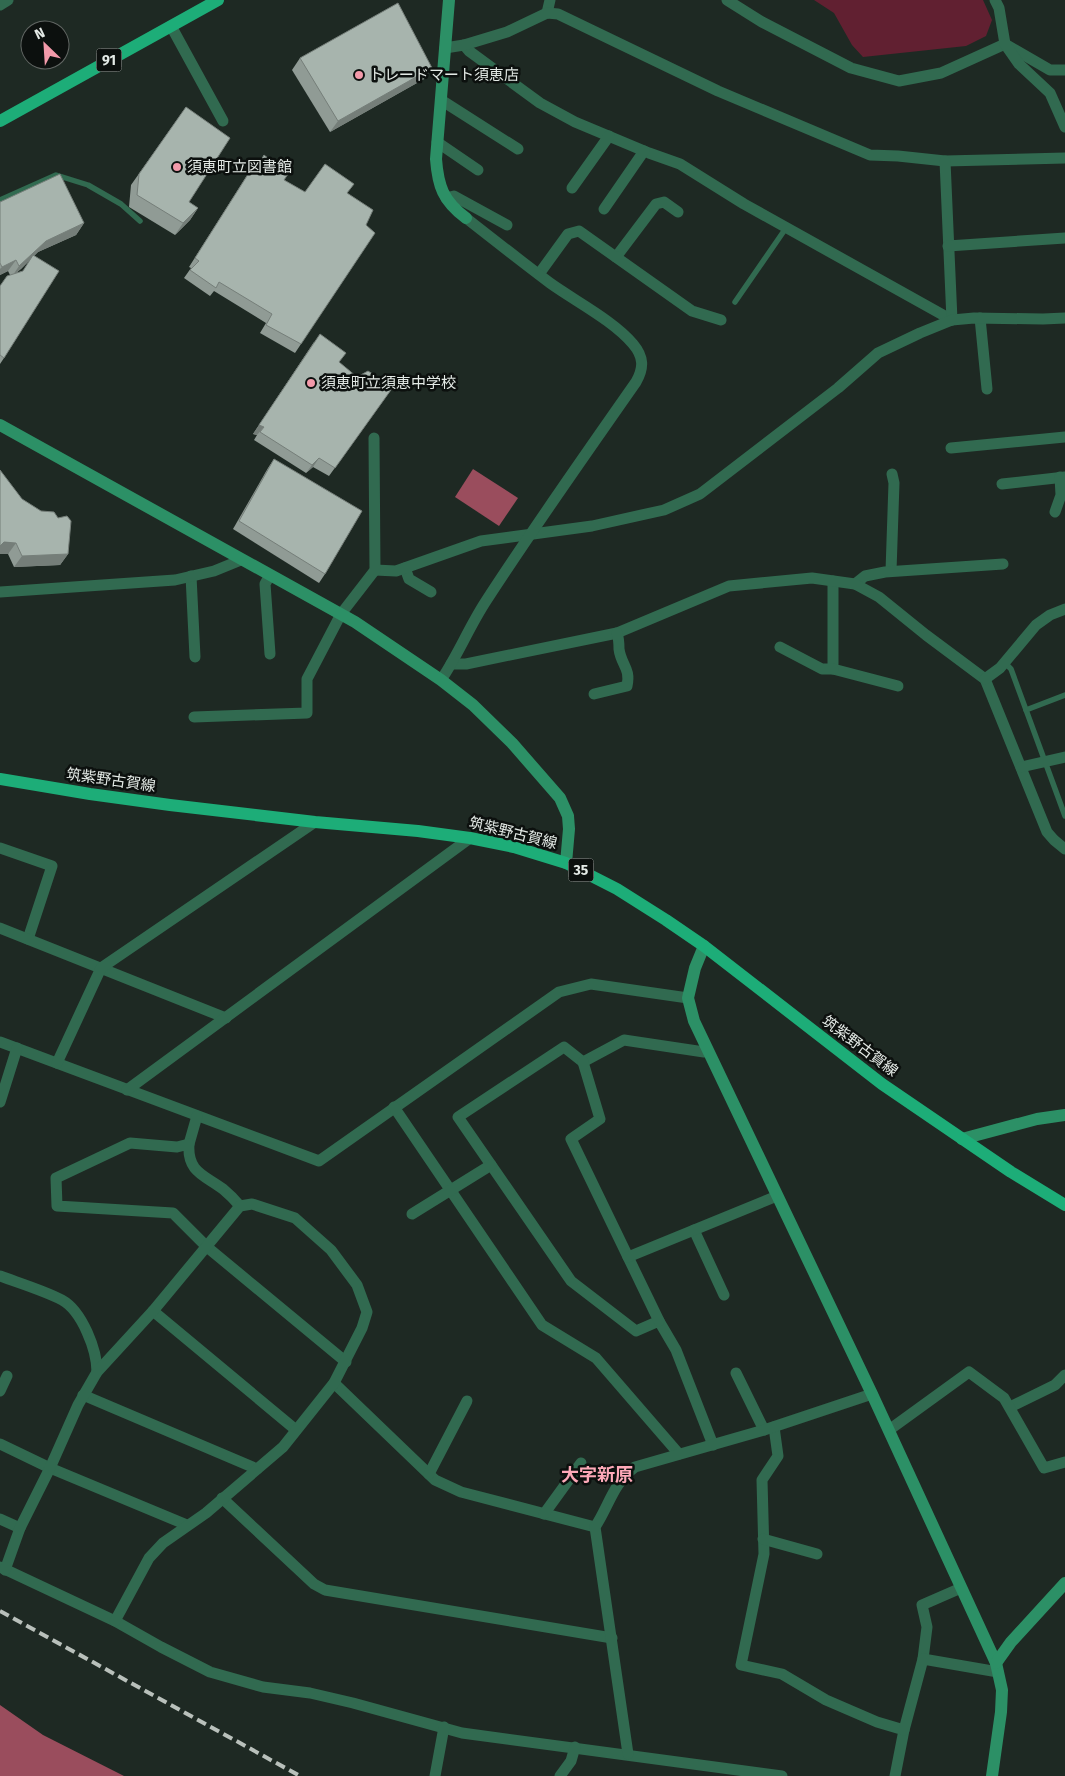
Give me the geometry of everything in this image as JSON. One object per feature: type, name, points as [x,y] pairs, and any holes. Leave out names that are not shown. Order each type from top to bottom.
[{"type":"main road","name":"91","points":[[0,121],[218,0]]},
{"type":"main road","name":"筑紫野古賀線","points":[[0,779],[98,796],[470,838],[514,847],[566,863],[638,902],[704,946],[882,1084],[1011,1172],[1065,1205]]},
{"type":"street","points":[[0,5],[8,0]]},
{"type":"street","points":[[440,680],[451,664],[474,619],[529,535],[642,371],[642,360],[634,345],[593,312],[539,274],[454,209],[443,194],[437,174],[436,159],[449,0]]},
{"type":"street","points":[[547,13],[550,0]]},
{"type":"street","points":[[727,0],[762,22],[851,68],[899,81],[941,73],[1005,44]]},
{"type":"street","points":[[995,0],[999,8],[1005,44],[1019,64],[1050,93],[1065,126]]},
{"type":"street","points":[[445,48],[464,45],[507,32],[547,13],[558,14],[718,91],[870,155],[944,161],[1065,158]]},
{"type":"street","points":[[171,26],[223,121]]},
{"type":"street","points":[[1005,44],[1050,70],[1065,70]]},
{"type":"street","points":[[464,45],[468,51],[540,103],[575,122],[680,164],[744,204],[952,320]]},
{"type":"street","points":[[441,100],[518,149]]},
{"type":"street","points":[[572,188],[609,136]]},
{"type":"street","points":[[437,142],[478,170]]},
{"type":"street","points":[[604,209],[644,151]]},
{"type":"street","points":[[944,161],[952,320]]},
{"type":"street","points":[[446,198],[454,196],[507,225]]},
{"type":"street","points":[[616,257],[656,204],[664,202],[678,212]]},
{"type":"street","points":[[539,274],[568,234],[579,231],[692,310],[721,320]]},
{"type":"street","points":[[948,246],[1065,238]]},
{"type":"street","points":[[980,318],[987,388]]},
{"type":"street","points":[[375,570],[396,571],[481,541],[592,526],[664,510],[700,494],[838,388],[878,353],[952,320],[980,318],[1043,320],[1065,318]]},
{"type":"street","points":[[0,425],[341,614],[440,680],[473,705],[512,743],[560,798],[568,816],[569,829],[566,863]]},
{"type":"street","points":[[951,448],[1065,437]]},
{"type":"street","points":[[194,717],[307,713],[307,679],[341,614],[375,570],[374,438]]},
{"type":"street","points":[[891,571],[894,483],[892,474]]},
{"type":"street","points":[[1002,484],[1062,477],[1061,495],[1055,512]]},
{"type":"street","points":[[0,592],[174,580],[214,571],[242,560]]},
{"type":"street","points":[[855,584],[865,576],[891,571],[1003,564]]},
{"type":"street","points":[[405,568],[409,579],[431,592]]},
{"type":"street","points":[[270,575],[265,584],[270,654]]},
{"type":"street","points":[[191,576],[195,657]]},
{"type":"street","points":[[451,664],[466,664],[617,633],[729,586],[812,578],[855,584],[879,597],[985,679],[1047,832],[1065,849]]},
{"type":"street","points":[[833,580],[833,669]]},
{"type":"street","points":[[985,679],[1004,663],[1036,625],[1065,609]]},
{"type":"street","points":[[594,694],[627,686],[630,676],[619,650],[620,643],[617,633]]},
{"type":"street","points":[[780,647],[822,669],[833,669],[898,686]]},
{"type":"street","points":[[1021,767],[1065,757]]},
{"type":"street","points":[[56,1063],[101,968],[315,822]]},
{"type":"street","points":[[127,1090],[470,838]]},
{"type":"street","points":[[0,848],[52,866],[28,939]]},
{"type":"street","points":[[0,928],[226,1018]]},
{"type":"street","points":[[704,946],[694,968],[688,998],[694,1021],[889,1430],[997,1667],[1002,1690],[1001,1712],[992,1776]]},
{"type":"street","points":[[0,1042],[319,1161],[559,992],[591,984],[688,998]]},
{"type":"street","points":[[583,1062],[624,1040],[704,1052]]},
{"type":"street","points":[[659,1321],[636,1331],[571,1281],[458,1117],[564,1047],[583,1062],[600,1120],[572,1139],[659,1321],[676,1350],[713,1445]]},
{"type":"street","points":[[0,1102],[18,1048]]},
{"type":"street","points":[[394,1107],[542,1325],[596,1358],[679,1454]]},
{"type":"street","points":[[962,1139],[1038,1119],[1065,1115]]},
{"type":"street","points":[[197,1116],[188,1154],[196,1171],[224,1190],[240,1206]]},
{"type":"street","points":[[189,1144],[177,1147],[130,1143],[56,1178],[56,1206],[173,1213],[207,1247],[346,1362]]},
{"type":"street","points":[[412,1214],[491,1165]]},
{"type":"street","points":[[628,1257],[777,1196]]},
{"type":"street","points":[[115,1621],[149,1558],[163,1543],[206,1513],[283,1447],[334,1383],[362,1328],[367,1312],[357,1285],[330,1250],[295,1218],[252,1204],[240,1206],[152,1311],[97,1372],[83,1395],[3,1568],[115,1621],[210,1672],[263,1687],[353,1703],[462,1733],[628,1754],[706,1771],[782,1776]]},
{"type":"street","points":[[694,1230],[724,1295]]},
{"type":"street","points":[[0,1276],[64,1301],[82,1322],[97,1358],[97,1372]]},
{"type":"street","points":[[152,1311],[296,1430]]},
{"type":"street","points":[[889,1430],[969,1372],[1004,1398],[1044,1468],[1065,1462]]},
{"type":"street","points":[[736,1373],[769,1428],[778,1456],[762,1480],[764,1554],[740,1665],[782,1674],[826,1700],[877,1722],[904,1730]]},
{"type":"street","points":[[1010,1408],[1055,1385],[1065,1375]]},
{"type":"street","points":[[0,1391],[7,1376]]},
{"type":"street","points":[[334,1383],[435,1480],[461,1492],[595,1527]]},
{"type":"street","points":[[628,1754],[595,1527],[624,1476],[635,1467],[769,1428],[872,1394]]},
{"type":"street","points":[[83,1395],[257,1469]]},
{"type":"street","points":[[429,1474],[467,1401]]},
{"type":"street","points":[[0,1444],[50,1468],[187,1525]]},
{"type":"street","points":[[544,1514],[581,1463]]},
{"type":"street","points":[[222,1498],[314,1584],[325,1590],[612,1638]]},
{"type":"street","points":[[0,1519],[20,1528]]},
{"type":"street","points":[[763,1539],[817,1554]]},
{"type":"street","points":[[997,1667],[1011,1642],[1065,1583]]},
{"type":"street","points":[[895,1776],[904,1730],[923,1659],[927,1627],[922,1605],[961,1588]]},
{"type":"street","points":[[923,1659],[997,1667]]},
{"type":"street","points":[[435,1776],[444,1728]]},
{"type":"street","points":[[560,1776],[571,1761],[575,1747]]},
{"type":"lane","points":[[0,200],[56,175],[88,185],[121,204],[140,221]]},
{"type":"lane","points":[[735,302],[786,228]]},
{"type":"lane","points":[[1004,663],[1011,669],[1065,816]]},
{"type":"lane","points":[[1026,710],[1065,695]]},
{"type":"shaded area","points":[[814,0],[983,0],[992,20],[986,36],[966,46],[863,57],[852,45],[834,13]]},
{"type":"shaded area","points":[[473,469],[518,498],[499,526],[455,497]]},
{"type":"shaded area","points":[[0,1705],[43,1735],[124,1776],[0,1776]]},
{"type":"building","name":"トレードマート須恵店","points":[[398,3],[432,68],[338,121],[300,58]]},
{"type":"building","name":"須恵町立図書館","points":[[186,107],[230,138],[189,202],[198,208],[183,223],[137,195],[139,174]]},
{"type":"building","points":[[264,155],[288,174],[284,180],[305,192],[325,164],[354,184],[347,193],[373,210],[366,225],[375,233],[301,344],[266,325],[272,314],[219,282],[216,288],[190,270],[199,261],[195,258],[252,168],[258,166]]},
{"type":"building","points":[[60,174],[84,223],[46,241],[19,266],[16,260],[2,267],[0,263],[0,202]]},
{"type":"building","points":[[33,255],[59,271],[4,358],[0,355],[0,286],[7,276],[23,271]]},
{"type":"building","points":[[320,334],[346,353],[339,362],[357,377],[368,371],[393,387],[335,468],[319,458],[312,465],[260,432],[264,427],[259,425]]},
{"type":"building","points":[[274,459],[362,511],[325,574],[239,521]]},
{"type":"building","points":[[0,470],[22,499],[41,511],[54,512],[58,518],[67,516],[71,521],[68,554],[22,556],[16,543],[4,542],[0,546]]},
{"type":"railway","points":[[0,1611],[300,1776]]},
{"type":"place","name":"トレードマート須恵店","points":[[359,75]]},
{"type":"place","name":"須恵町立図書館","points":[[177,167]]},
{"type":"place","name":"須恵町立須恵中学校","points":[[311,383]]},
{"type":"district","name":"大字新原","points":[[597,1475]]}]
